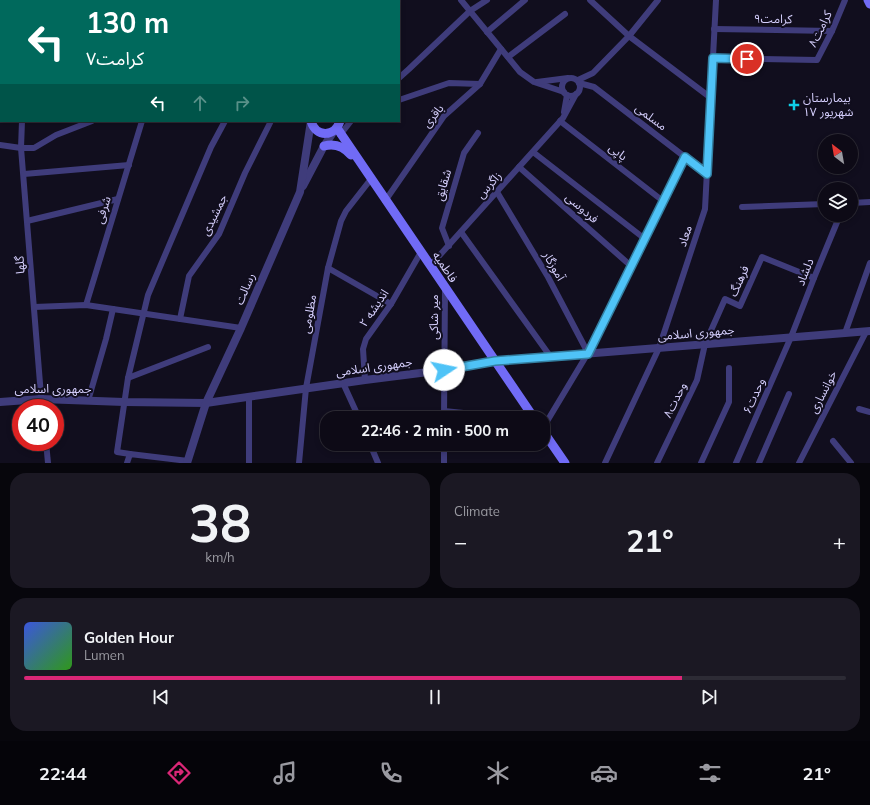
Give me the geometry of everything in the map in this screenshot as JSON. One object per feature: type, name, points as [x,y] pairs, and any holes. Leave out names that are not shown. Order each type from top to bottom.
[{"type":"main road","points":[[868,0],[870,4]]},
{"type":"main road","points":[[311,122],[319,132],[327,134],[338,129]]},
{"type":"main road","name":"فاطمیه","points":[[338,129],[385,201],[529,411]]},
{"type":"main road","points":[[324,146],[338,146],[346,150],[361,165]]},
{"type":"main road","points":[[550,441],[565,463]]},
{"type":"street","points":[[461,0],[520,72],[534,82],[571,96],[576,94],[579,90],[578,82],[573,78],[534,82]]},
{"type":"street","points":[[400,77],[470,11],[487,0]]},
{"type":"street","points":[[487,32],[525,0]]},
{"type":"street","points":[[590,0],[629,36],[711,98]]},
{"type":"street","points":[[578,82],[593,73],[629,36],[658,0]]},
{"type":"street","name":"معاد","points":[[605,463],[659,348],[705,209],[716,0]]},
{"type":"street","name":"کرامت۸","points":[[713,58],[817,60],[832,31],[845,0]]},
{"type":"street","points":[[508,57],[566,14]]},
{"type":"street","name":"کرامت۹","points":[[714,29],[832,31]]},
{"type":"street","name":"باقری","points":[[385,201],[444,116],[480,84],[501,49]]},
{"type":"street","points":[[562,119],[565,94],[562,84],[568,78]]},
{"type":"street","name":"مسلمی","points":[[578,82],[594,87],[707,174]]},
{"type":"street","points":[[400,100],[449,83],[480,84]]},
{"type":"street","name":"زاگرس","points":[[430,266],[562,119],[576,94]]},
{"type":"street","name":"پاپی","points":[[562,119],[663,201]]},
{"type":"street","name":"گلها","points":[[22,122],[22,148],[27,221],[41,399]]},
{"type":"street","points":[[0,145],[34,148],[56,135],[89,122]]},
{"type":"street","name":"شرفی","points":[[86,305],[142,122]]},
{"type":"street","points":[[188,462],[117,452],[128,378],[148,296],[211,147],[224,122]]},
{"type":"street","name":"جمشیدی","points":[[180,319],[189,276],[219,234],[245,173],[270,122]]},
{"type":"street","name":"رسالت","points":[[188,462],[206,403],[242,328],[300,192],[311,122]]},
{"type":"street","points":[[300,192],[324,146],[338,129],[349,122]]},
{"type":"street","name":"شقایق","points":[[449,246],[442,228],[464,153],[478,133]]},
{"type":"street","points":[[532,152],[645,238]]},
{"type":"street","points":[[550,416],[588,354],[685,157]]},
{"type":"street","points":[[24,174],[129,165]]},
{"type":"street","name":"فردوسی","points":[[519,167],[631,266]]},
{"type":"street","name":"مظلومی","points":[[299,463],[306,388],[328,268],[341,221],[346,211],[371,180]]},
{"type":"street","name":"آموزگار","points":[[497,192],[548,277],[588,354]]},
{"type":"street","points":[[27,221],[118,199]]},
{"type":"street","points":[[858,203],[870,202]]},
{"type":"street","points":[[742,207],[818,204]]},
{"type":"street","name":"دلشاد","points":[[791,337],[837,222]]},
{"type":"street","points":[[461,232],[550,356]]},
{"type":"street","name":"اندیشه ۲","points":[[365,380],[363,349],[366,339],[392,304],[421,252]]},
{"type":"street","name":"فرهنگ","points":[[705,344],[725,299],[740,306],[762,257],[814,278]]},
{"type":"street","points":[[845,333],[870,263]]},
{"type":"street","points":[[328,268],[392,304]]},
{"type":"street","name":"میر شاکی","points":[[444,411],[445,288]]},
{"type":"street","points":[[34,308],[86,305],[242,328]]},
{"type":"street","points":[[88,401],[113,309]]},
{"type":"street","name":"جمهوری اسلامی","points":[[64,400],[206,403],[444,370],[495,361],[868,331]]},
{"type":"street","name":"خوانساری","points":[[799,463],[868,331]]},
{"type":"street","name":"وحدت۶","points":[[736,463],[791,337]]},
{"type":"street","name":"وحدت۸","points":[[657,463],[697,380],[705,344]]},
{"type":"street","points":[[128,378],[208,347]]},
{"type":"street","points":[[700,463],[729,402],[729,368]]},
{"type":"street","points":[[343,383],[356,411]]},
{"type":"street","points":[[760,463],[789,394]]},
{"type":"street","points":[[249,397],[249,463]]},
{"type":"street","name":"جمهوری اسلامی","points":[[0,402],[12,401]]},
{"type":"street","points":[[858,409],[870,412]]},
{"type":"street","points":[[833,441],[851,463]]},
{"type":"street","points":[[47,451],[48,463]]},
{"type":"street","points":[[373,451],[378,463]]},
{"type":"street","points":[[444,451],[444,463]]},
{"type":"street","points":[[127,463],[130,454]]},
{"type":"place","name":"بیمارستان ۱۷ شهریور","points":[[794,105]]},
{"type":"route","points":[[444,370],[495,361],[588,354],[685,157],[707,174],[713,58],[747,59]]}]
